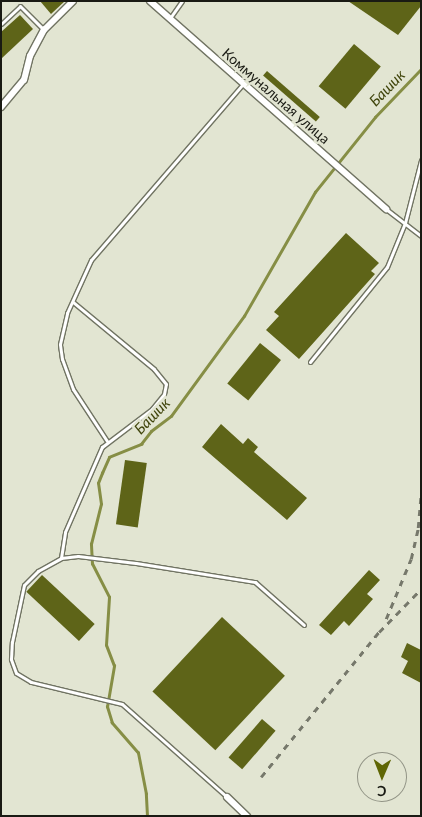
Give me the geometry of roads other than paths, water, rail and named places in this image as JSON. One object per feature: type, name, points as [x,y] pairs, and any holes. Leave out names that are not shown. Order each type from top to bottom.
[{"type":"street","points":[[1,107],[24,80],[30,56],[44,30],[73,1]]},
{"type":"street","name":"Коммунальная улица","points":[[150,1],[386,209]]},
{"type":"street","points":[[227,797],[247,816]]},
{"type":"lane","points":[[1,24],[25,1]]},
{"type":"lane","points":[[170,19],[182,1]]},
{"type":"lane","points":[[20,6],[44,30]]},
{"type":"lane","points":[[107,440],[73,389],[62,359],[62,332],[73,302],[91,260],[243,84]]},
{"type":"lane","points":[[310,362],[387,267],[405,223],[421,160]]},
{"type":"lane","points":[[386,209],[421,236]]},
{"type":"lane","points":[[61,558],[65,532],[107,440],[152,409],[164,394],[166,384],[154,369],[73,302]]},
{"type":"lane","points":[[227,797],[134,711],[116,701],[32,682],[16,673],[11,659],[24,585],[38,571],[61,558],[78,556],[98,558],[255,582],[304,625]]},
{"type":"waterway","name":"Башик","points":[[147,816],[146,794],[138,753],[112,723],[107,707],[114,666],[106,645],[109,597],[92,564],[91,544],[101,504],[98,483],[109,457],[141,444],[151,431],[171,416],[244,316],[315,192],[375,117],[421,69]]},
{"type":"railway","points":[[386,619],[411,559],[418,528],[421,493]]},
{"type":"railway","points":[[261,777],[379,632],[421,589]]}]
